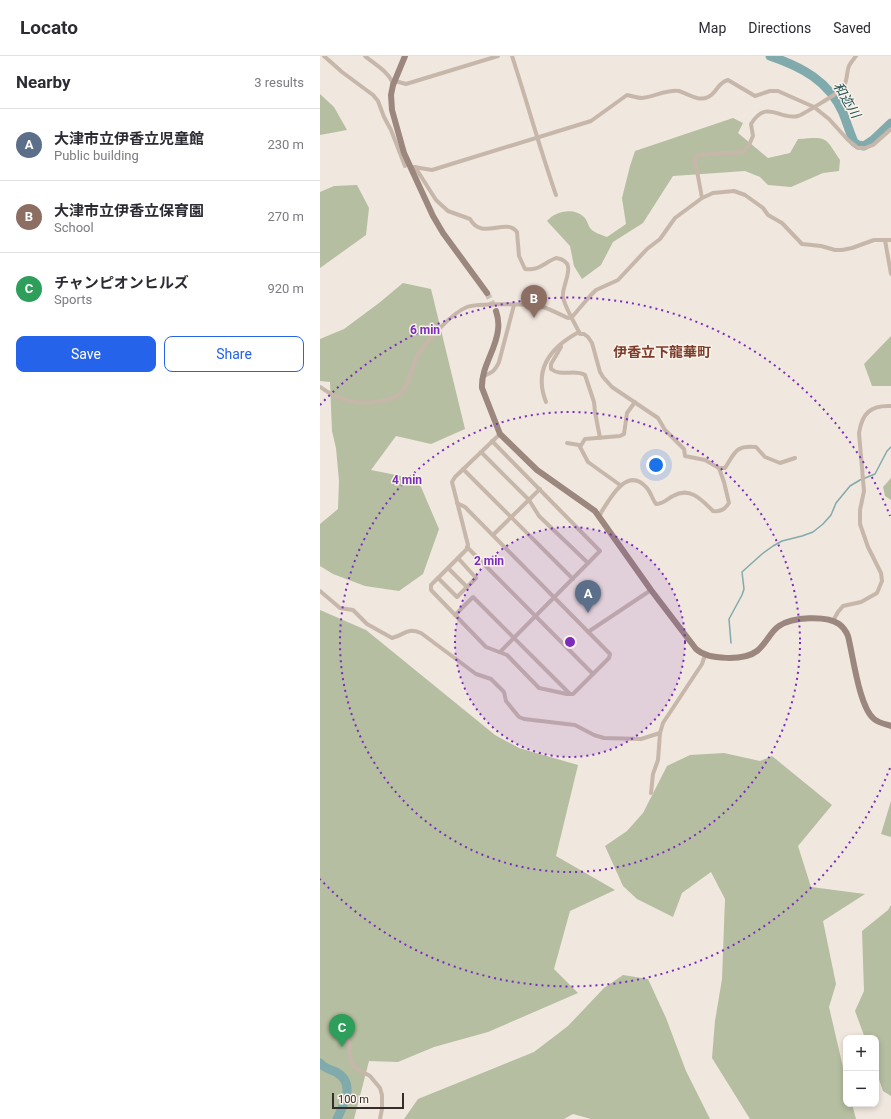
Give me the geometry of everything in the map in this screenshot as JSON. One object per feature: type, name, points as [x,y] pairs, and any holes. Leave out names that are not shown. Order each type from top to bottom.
[{"type":"street","points":[[324,56],[342,72],[373,95],[378,101],[384,117],[410,167],[436,200],[448,211],[470,218],[473,225],[477,228],[486,229],[510,227],[515,229],[517,232],[519,256],[525,269],[537,269],[556,258],[563,259],[567,264],[568,272],[563,296],[580,334],[588,337],[592,343],[600,372],[603,377],[612,387],[658,418],[665,430],[684,449],[685,456],[705,460],[719,468],[725,468],[735,452],[745,446],[756,447],[765,457],[780,464],[795,458]]},
{"type":"street","points":[[365,56],[394,83],[406,84],[498,56]]},
{"type":"street","points":[[405,56],[394,83],[391,95],[392,110],[404,153],[426,202],[443,233],[487,293]]},
{"type":"street","points":[[512,56],[556,195]]},
{"type":"street","points":[[702,198],[695,165],[697,156],[742,152],[749,145],[753,136],[751,124],[755,118],[762,113],[775,112],[790,116],[798,116],[827,99],[842,89],[845,85],[848,66],[856,56]]},
{"type":"street","points":[[410,167],[432,170],[591,121],[627,95],[642,98],[671,91],[678,91],[703,99],[709,97],[722,82],[728,80],[755,96],[770,91],[778,91],[814,107],[829,119],[848,140],[858,148],[865,148],[873,145],[891,129]]},
{"type":"street","points":[[320,387],[340,398],[361,403],[386,399],[400,394],[405,389],[412,367],[420,351],[444,324],[466,307],[475,305],[539,306],[568,318],[572,317],[596,290],[618,280],[647,249],[660,239],[675,218],[702,198],[713,193],[734,191],[745,195],[763,208],[768,215],[782,223],[802,244],[842,250],[874,240],[891,240]]},
{"type":"street","points":[[885,240],[891,274]]},
{"type":"street","points":[[483,376],[492,374],[496,370],[514,305]]},
{"type":"street","points":[[496,311],[498,330],[483,376],[482,388],[500,434],[537,470],[588,506],[599,516],[651,590],[700,654],[732,658],[751,655],[758,651],[773,631],[780,625],[787,622],[825,618],[833,621],[844,629],[848,636],[864,706],[873,718],[891,726]]},
{"type":"street","points":[[546,402],[542,392],[542,374],[544,365],[548,357],[560,345],[569,337],[579,332]]},
{"type":"street","points":[[560,345],[561,347],[551,364],[551,369],[559,373],[581,372],[585,375],[594,402],[600,438]]},
{"type":"street","points":[[580,447],[585,439],[620,436],[624,434],[627,413],[635,402]]},
{"type":"street","points":[[834,619],[843,606],[861,602],[877,594],[882,581],[881,573],[868,547],[860,524],[860,510],[864,491],[860,432],[864,416],[877,407],[891,406]]},
{"type":"street","points":[[500,434],[463,469],[452,482],[467,547],[593,674]]},
{"type":"street","points":[[492,441],[600,551],[500,652]]},
{"type":"street","points":[[567,443],[579,445],[588,462],[620,485]]},
{"type":"street","points":[[481,452],[529,500],[539,516],[588,564]]},
{"type":"street","points":[[599,516],[620,485],[625,482],[633,481],[640,482],[646,487],[656,504],[661,504],[675,495],[693,493],[702,499],[713,511],[718,512],[725,509],[729,503],[719,468]]},
{"type":"street","points":[[463,469],[573,578]]},
{"type":"street","points":[[493,535],[540,489]]},
{"type":"street","points":[[457,504],[465,507],[493,535],[610,654],[610,658],[572,694],[570,694],[540,688],[506,655],[486,647],[431,590],[431,585],[467,549],[467,547]]},
{"type":"street","points":[[438,578],[457,597],[476,578],[458,558]]},
{"type":"street","points":[[448,568],[467,587]]},
{"type":"street","points":[[588,632],[651,590]]},
{"type":"street","points":[[320,591],[340,608],[353,610],[367,624],[392,638],[407,631],[415,630],[421,633],[476,674],[491,679],[504,692],[506,701],[518,717],[575,725],[594,735],[604,738],[641,739],[660,733]]},
{"type":"street","points":[[455,615],[473,597],[570,694]]},
{"type":"street","points":[[651,793],[653,774],[658,760],[660,733],[663,723],[702,664],[705,655]]},
{"type":"street","points":[[337,1019],[349,1042],[351,1062],[354,1067],[370,1076],[380,1088],[382,1094],[380,1119]]},
{"type":"green space","points":[[320,94],[334,107],[347,130],[320,135]]},
{"type":"green space","points":[[733,118],[743,123],[738,133],[768,158],[790,153],[798,139],[824,139],[831,146],[840,160],[839,171],[823,173],[791,187],[768,185],[760,177],[745,171],[673,176],[643,223],[613,242],[601,265],[582,279],[574,266],[570,246],[547,221],[560,213],[570,211],[575,212],[584,217],[592,230],[607,237],[626,224],[622,198],[635,151]]},
{"type":"green space","points":[[357,185],[369,208],[366,235],[320,268],[320,192],[334,186]]},
{"type":"green space","points":[[403,283],[431,289],[465,429],[431,444],[396,436],[371,470],[411,478],[421,487],[439,529],[423,574],[399,591],[365,586],[333,574],[320,566],[320,524],[338,509],[339,481],[336,448],[332,431],[330,382],[320,381],[320,339],[344,329]]},
{"type":"green space","points":[[891,336],[891,386],[872,386],[864,364]]},
{"type":"green space","points":[[891,478],[891,500],[885,496],[883,487]]},
{"type":"green space","points":[[320,610],[366,630],[495,735],[519,748],[578,765],[556,856],[615,890],[570,911],[554,969],[578,993],[488,1032],[434,1047],[398,1062],[369,1061],[354,1119],[320,1119]]},
{"type":"green space","points":[[724,753],[760,761],[772,756],[832,805],[798,846],[811,887],[865,894],[823,921],[836,984],[829,1007],[843,1067],[843,1107],[853,1107],[856,1119],[750,1119],[712,1058],[715,1021],[722,979],[725,899],[711,872],[682,893],[673,917],[637,899],[623,886],[605,846],[627,831],[643,813],[667,766],[690,755]]},
{"type":"green space","points":[[891,801],[891,837],[881,834]]},
{"type":"green space","points":[[891,905],[891,1096],[883,1091],[879,1080],[879,1035],[864,1035],[855,1011],[864,991],[862,931],[888,910]]},
{"type":"green space","points":[[623,975],[648,979],[666,1018],[686,1071],[710,1119],[591,1119],[573,1114],[564,1119],[404,1119],[418,1099],[534,1052],[568,1026],[604,988]]},
{"type":"waterway","name":"和迩川","points":[[770,56],[803,70],[830,92],[843,113],[854,142],[858,145],[864,146],[873,140],[891,123]]},
{"type":"waterway","points":[[731,643],[729,619],[744,589],[742,572],[773,546],[782,541],[813,532],[823,524],[831,515],[836,503],[850,486],[875,474],[887,451],[891,447]]},
{"type":"waterway","points":[[320,1063],[326,1068],[336,1072],[346,1082],[347,1094],[337,1119]]},
{"type":"tunnel","points":[[487,293],[496,311]]},
{"type":"place","name":"大津市立伊香立保育園","points":[[534,318]]},
{"type":"place","name":"大津市立伊香立児童館","points":[[588,613]]},
{"type":"place","name":"チャンピオンヒルズ","points":[[342,1047]]},
{"type":"district","name":"伊香立下龍華町","points":[[662,352]]}]
